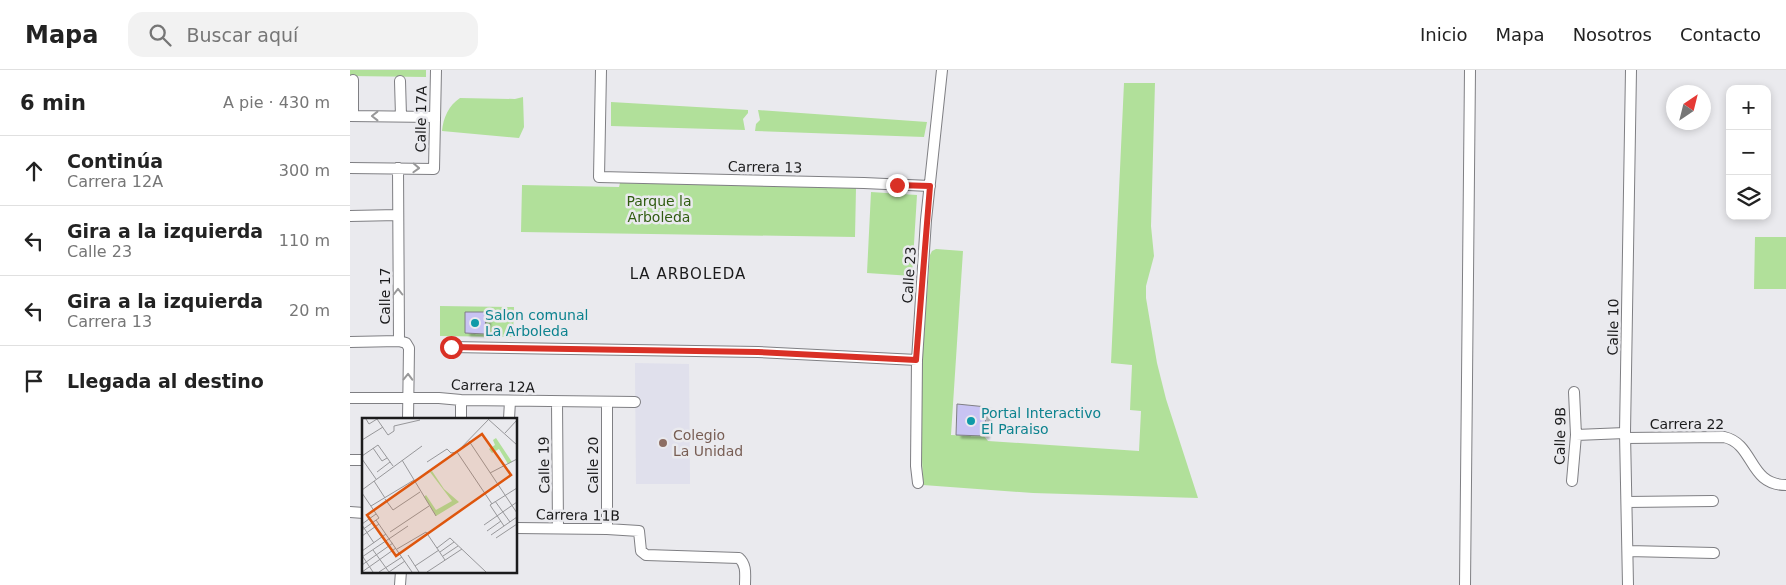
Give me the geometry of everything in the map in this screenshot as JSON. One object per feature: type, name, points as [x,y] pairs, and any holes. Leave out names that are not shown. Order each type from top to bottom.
[{"type":"street","name":"Calle 17A","points":[[398,168],[434,169],[436,70]]},
{"type":"street","name":"Carrera 13","points":[[601,70],[599,177],[930,186]]},
{"type":"street","name":"Calle 23","points":[[918,483],[916,466],[916,360],[930,186],[942,70]]},
{"type":"street","points":[[1465,585],[1470,70]]},
{"type":"street","name":"Calle 10","points":[[1628,585],[1625,435],[1631,70]]},
{"type":"street","points":[[353,80],[352,116],[434,117]]},
{"type":"street","points":[[400,81],[400,116]]},
{"type":"street","points":[[350,168],[398,168]]},
{"type":"street","name":"Calle 17","points":[[398,168],[399,341],[406,343],[409,348],[408,418]]},
{"type":"street","points":[[350,216],[398,215]]},
{"type":"street","points":[[350,342],[399,341]]},
{"type":"street","points":[[451,347],[758,352],[916,360]]},
{"type":"street","name":"Calle 9B","points":[[1572,481],[1576,435],[1574,392]]},
{"type":"street","name":"Carrera 12A","points":[[350,398],[408,397],[461,400],[635,402]]},
{"type":"street","points":[[461,400],[461,418]]},
{"type":"street","points":[[510,401],[510,418]]},
{"type":"street","name":"Calle 19","points":[[557,402],[558,528]]},
{"type":"street","name":"Calle 20","points":[[607,402],[607,528]]},
{"type":"street","points":[[1576,435],[1625,435]]},
{"type":"street","name":"Carrera 22","points":[[1625,435],[1732,438],[1746,454],[1762,478],[1786,485]]},
{"type":"street","points":[[1627,502],[1714,501]]},
{"type":"street","name":"Carrera 11B","points":[[518,528],[607,528],[639,531],[641,550],[646,555],[739,558],[745,567],[745,585]]},
{"type":"street","points":[[1628,551],[1714,553]]},
{"type":"street","points":[[400,585],[401,572]]},
{"type":"shaded area","name":"Colegio La Unidad","points":[[635,363],[689,364],[690,484],[636,484]]},
{"type":"green space","points":[[350,70],[426,70],[426,77],[350,76]]},
{"type":"green space","points":[[1124,83],[1155,83],[1151,226],[1154,256],[1146,286],[1146,298],[1157,363],[1166,399],[1198,498],[1033,493],[923,485],[921,433],[922,362],[930,255],[936,249],[963,251],[951,435],[984,436],[988,441],[1139,451],[1141,411],[1130,410],[1132,365],[1111,363]]},
{"type":"green space","points":[[523,97],[524,127],[519,138],[442,131],[447,112],[460,98],[515,99]]},
{"type":"green space","points":[[611,102],[748,110],[748,113],[743,119],[745,130],[611,126]]},
{"type":"green space","points":[[758,110],[927,122],[924,137],[755,131],[756,124],[760,120]]},
{"type":"green space","name":"Parque la Arboleda","points":[[620,183],[856,188],[855,237],[521,232],[522,185],[619,187]]},
{"type":"green space","points":[[871,192],[917,195],[912,276],[867,273]]},
{"type":"green space","points":[[1755,237],[1786,237],[1786,289],[1754,289]]},
{"type":"green space","points":[[440,306],[514,307],[513,337],[440,336]]},
{"type":"building","name":"Salon comunal La Arboleda","points":[[465,312],[486,312],[485,334],[465,333]]},
{"type":"building","name":"Portal Interactivo El Paraiso","points":[[957,404],[987,407],[984,436],[956,435]]},
{"type":"place","name":"Salon comunal La Arboleda","points":[[475,323]]},
{"type":"place","name":"Portal Interactivo El Paraiso","points":[[971,421]]},
{"type":"place","name":"Colegio La Unidad","points":[[663,443]]},
{"type":"district","name":"LA ARBOLEDA","points":[[688,274]]},
{"type":"route","points":[[451,347],[758,352],[916,360],[930,186],[897,185]]}]
